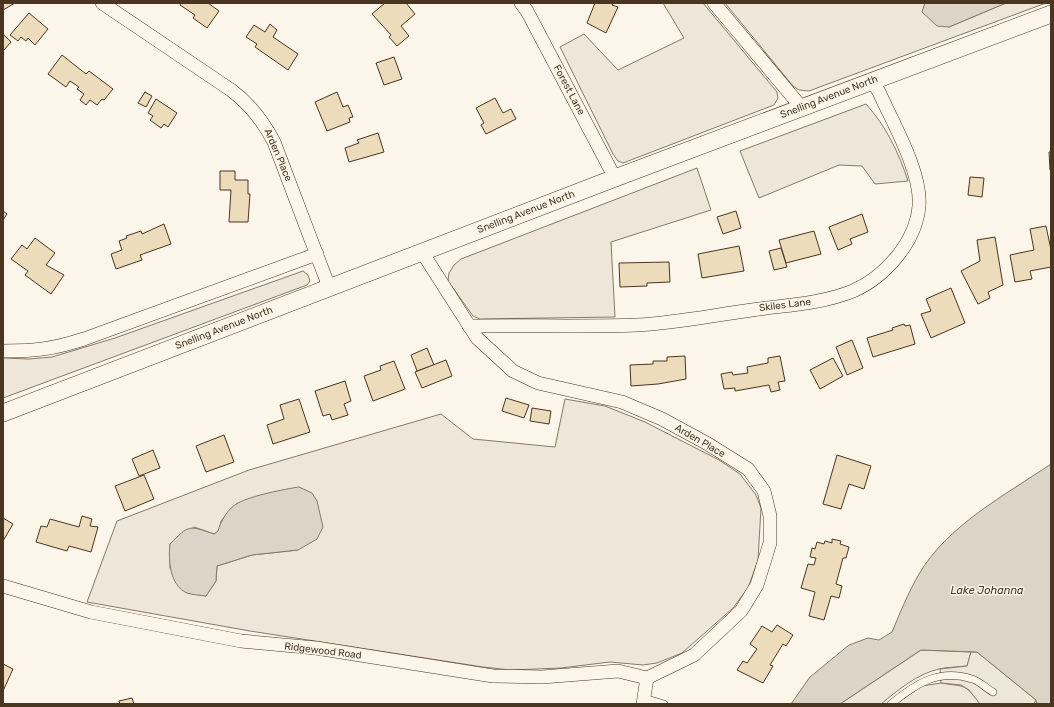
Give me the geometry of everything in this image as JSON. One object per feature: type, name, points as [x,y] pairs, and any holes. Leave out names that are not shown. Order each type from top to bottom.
[{"type":"street","name":"Arden Place","points":[[102,3],[231,90],[243,99],[254,111],[274,142],[329,287]]},
{"type":"street","name":"Forest Lane","points":[[521,3],[527,11],[615,178]]},
{"type":"street","points":[[714,3],[802,108]]},
{"type":"street","name":"Snelling Avenue North","points":[[3,413],[615,178],[1051,14]]},
{"type":"street","name":"Skiles Lane","points":[[468,326],[638,324],[819,301],[838,296],[868,282],[892,263],[901,251],[915,224],[920,204],[920,191],[915,173],[879,92],[872,81]]},
{"type":"street","name":"Arden Place","points":[[422,252],[468,326],[482,343],[514,371],[538,383],[622,402],[662,419],[708,444],[748,469],[764,491],[770,516],[770,543],[757,585],[741,611],[694,655],[647,678]]},
{"type":"street","points":[[3,351],[54,348],[317,254]]},
{"type":"street","name":"Ridgewood Road","points":[[3,586],[92,612],[241,641],[316,648],[493,676],[542,677],[618,671],[647,678]]},
{"type":"street","points":[[644,701],[647,678]]},
{"type":"lane","points":[[891,704],[906,691],[938,676],[973,679],[993,692]]},
{"type":"lane","points":[[644,701],[664,704]]},
{"type":"shaded area","points":[[663,3],[703,3],[777,92],[778,98],[774,105],[623,163],[618,161],[613,154],[560,47],[584,34],[618,70],[684,38]]},
{"type":"shaded area","points":[[725,3],[925,3],[923,12],[949,27],[1006,3],[1046,3],[809,91],[799,90],[793,86]]},
{"type":"shaded area","points":[[866,104],[880,121],[891,140],[908,181],[875,184],[862,166],[839,165],[759,198],[740,151]]},
{"type":"shaded area","points":[[697,168],[711,210],[611,242],[615,317],[480,319],[473,316],[448,281],[449,273],[454,265],[461,259]]},
{"type":"shaded area","points":[[303,271],[308,275],[310,281],[307,285],[3,398],[3,358],[29,359],[52,357],[115,338]]},
{"type":"shaded area","points":[[565,399],[605,406],[645,422],[719,460],[740,474],[756,495],[761,508],[758,560],[748,588],[733,608],[682,653],[657,663],[643,665],[610,662],[561,668],[511,670],[250,631],[87,602],[117,521],[249,470],[441,414],[473,439],[555,447]],"holes":[[[237,503],[298,550],[252,555],[217,566],[216,581],[206,596],[187,593],[170,568],[170,544],[194,527],[214,534],[219,531],[221,521]]]},
{"type":"shaded area","points":[[921,650],[971,652],[967,666],[949,667],[931,671],[908,683],[881,704],[840,704]]},
{"type":"shaded area","points":[[971,652],[977,652],[1036,700],[1034,704],[980,704],[969,690],[961,685],[941,683],[940,669],[967,666]]},
{"type":"shaded area","points":[[941,683],[964,687],[971,692],[980,704],[896,704],[922,686]]},
{"type":"water","points":[[925,3],[1006,3],[949,27],[937,26],[922,12]]},
{"type":"water","name":"Lake Johanna","points":[[1051,464],[1051,704],[1037,704],[1036,700],[977,652],[921,650],[840,704],[791,704],[810,677],[849,645],[868,638],[879,640],[892,632],[919,574],[945,541],[978,513]]},
{"type":"water","points":[[299,487],[312,493],[317,501],[323,527],[317,539],[298,550],[252,555],[217,566],[216,581],[206,596],[194,595],[181,590],[171,572],[169,550],[170,544],[181,533],[189,528],[194,528],[214,534],[218,531],[228,511],[234,505],[243,500],[259,495]]},
{"type":"building","points":[[3,3],[15,3],[3,10]]},
{"type":"building","points":[[181,3],[208,3],[219,11],[207,28],[193,18],[195,15],[180,5]]},
{"type":"building","points":[[385,3],[406,3],[415,14],[401,26],[409,36],[397,46],[389,37],[391,35],[372,14]]},
{"type":"building","points":[[595,3],[613,3],[612,5],[618,7],[606,33],[587,23]]},
{"type":"building","points":[[29,13],[48,29],[35,45],[28,38],[26,41],[21,37],[18,41],[10,35]]},
{"type":"building","points":[[270,24],[277,30],[273,37],[298,54],[288,70],[255,47],[257,44],[246,37],[254,25],[265,32]]},
{"type":"building","points":[[3,34],[11,42],[3,51]]},
{"type":"building","points":[[62,55],[86,74],[89,71],[113,89],[104,100],[102,99],[97,105],[90,100],[86,105],[80,100],[84,94],[77,89],[79,87],[70,81],[66,87],[48,74]]},
{"type":"building","points":[[394,57],[402,79],[384,85],[376,63]]},
{"type":"building","points":[[145,92],[152,96],[146,107],[138,103]]},
{"type":"building","points":[[337,92],[343,107],[348,105],[353,117],[349,118],[350,122],[327,131],[315,102]]},
{"type":"building","points":[[495,98],[503,113],[511,109],[516,119],[486,134],[481,125],[484,123],[476,108]]},
{"type":"building","points":[[156,99],[177,113],[168,127],[164,124],[161,128],[150,120],[153,116],[148,113]]},
{"type":"building","points":[[378,133],[384,152],[349,162],[345,148],[359,143],[357,140]]},
{"type":"building","points":[[1049,152],[1051,152],[1051,170],[1050,170]]},
{"type":"building","points":[[220,171],[235,171],[235,180],[248,180],[248,194],[250,194],[248,222],[229,222],[231,190],[220,190]]},
{"type":"building","points":[[970,177],[984,178],[982,197],[968,195]]},
{"type":"building","points":[[3,211],[7,214],[3,220]]},
{"type":"building","points":[[736,211],[741,228],[723,234],[717,217]]},
{"type":"building","points":[[862,214],[868,232],[850,239],[852,244],[838,250],[829,227]]},
{"type":"building","points":[[164,224],[171,244],[140,255],[142,260],[116,269],[111,254],[122,250],[119,241],[127,238],[126,236],[141,231],[142,234]]},
{"type":"building","points":[[1046,226],[1051,250],[1051,267],[1030,271],[1032,279],[1015,282],[1010,255],[1034,250],[1030,229]]},
{"type":"building","points":[[814,231],[821,254],[786,263],[779,240]]},
{"type":"building","points":[[995,237],[1003,285],[988,292],[990,298],[978,304],[961,271],[980,261],[977,240]]},
{"type":"building","points":[[35,238],[55,253],[46,265],[64,275],[51,294],[25,275],[28,271],[11,259],[22,245],[27,249]]},
{"type":"building","points":[[739,246],[744,271],[702,278],[698,254]]},
{"type":"building","points":[[781,248],[787,267],[774,270],[769,251]]},
{"type":"building","points":[[669,262],[670,282],[647,283],[647,286],[620,287],[619,263]]},
{"type":"building","points":[[951,288],[965,323],[931,338],[921,314],[931,311],[926,299]]},
{"type":"building","points":[[904,324],[905,326],[910,325],[915,344],[873,357],[867,338],[893,330],[892,328]]},
{"type":"building","points":[[852,340],[863,368],[847,375],[836,347]]},
{"type":"building","points":[[427,348],[434,365],[417,371],[411,355]]},
{"type":"building","points":[[685,356],[686,379],[658,384],[631,386],[630,365],[653,364],[653,361],[667,361],[667,357]]},
{"type":"building","points":[[780,356],[785,381],[778,382],[780,390],[771,392],[769,385],[735,391],[735,388],[724,389],[721,374],[732,372],[733,375],[748,373],[747,367],[768,363],[768,358]]},
{"type":"building","points":[[833,358],[843,376],[820,389],[810,370]]},
{"type":"building","points":[[446,360],[452,376],[422,388],[415,372]]},
{"type":"building","points":[[394,361],[405,389],[373,401],[364,376],[381,370],[380,366]]},
{"type":"building","points":[[345,381],[351,401],[344,404],[348,415],[332,420],[330,414],[323,416],[315,391]]},
{"type":"building","points":[[506,398],[529,405],[524,418],[502,411]]},
{"type":"building","points":[[299,399],[310,432],[273,444],[267,425],[284,419],[280,405]]},
{"type":"building","points":[[532,408],[551,411],[549,424],[530,421]]},
{"type":"building","points":[[224,435],[234,462],[206,472],[196,446]]},
{"type":"building","points":[[153,450],[160,468],[139,476],[132,459]]},
{"type":"building","points":[[837,455],[871,466],[864,489],[849,484],[841,509],[823,504]]},
{"type":"building","points":[[144,475],[154,499],[125,511],[115,486]]},
{"type":"building","points":[[82,516],[92,519],[90,526],[98,527],[91,552],[69,546],[67,551],[36,542],[41,526],[47,527],[50,519],[79,527]]},
{"type":"building","points":[[3,518],[13,524],[3,541]]},
{"type":"building","points":[[832,539],[841,541],[840,544],[849,547],[846,558],[843,558],[836,584],[842,586],[839,598],[831,596],[824,620],[809,616],[815,592],[801,588],[808,564],[814,565],[816,558],[810,557],[812,548],[815,549],[817,542],[824,544],[825,541],[832,543]]},
{"type":"building","points":[[777,625],[793,635],[786,646],[783,644],[770,665],[773,666],[763,683],[737,670],[743,661],[747,663],[757,649],[750,644],[762,626],[772,632]]},
{"type":"building","points":[[3,664],[13,669],[3,691]]},
{"type":"building","points":[[132,698],[134,704],[120,704],[119,701]]}]
